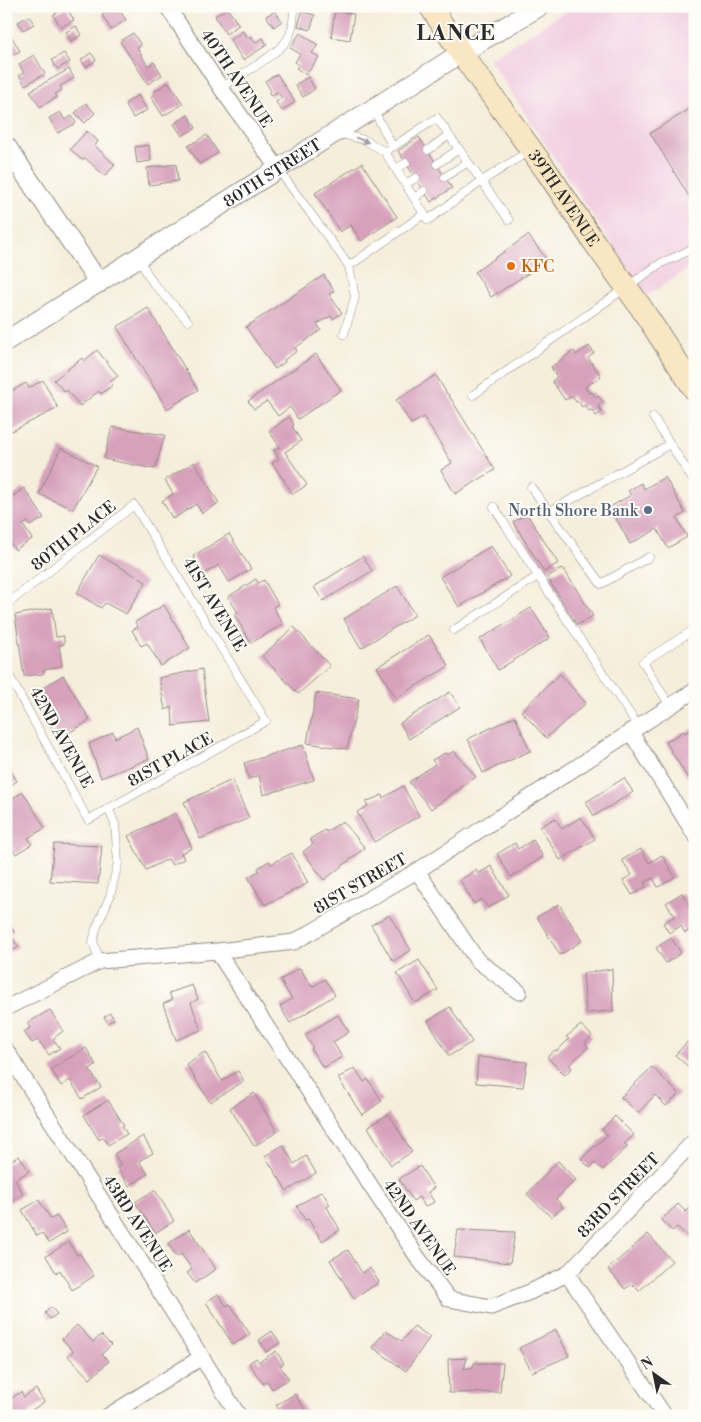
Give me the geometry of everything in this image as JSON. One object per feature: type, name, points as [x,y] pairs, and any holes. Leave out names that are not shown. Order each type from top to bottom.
[{"type":"main road","name":"39TH AVENUE","points":[[430,6],[627,288],[695,390]]},
{"type":"street","name":"40TH AVENUE","points":[[167,6],[220,88],[278,170]]},
{"type":"street","name":"80TH STREET","points":[[6,342],[461,52],[540,6]]},
{"type":"street","points":[[6,146],[99,284]]},
{"type":"street","name":"81ST STREET","points":[[6,1008],[100,960],[217,951],[294,942],[417,871],[695,690]]},
{"type":"street","points":[[634,729],[689,813],[695,836]]},
{"type":"street","points":[[417,871],[477,960],[519,992]]},
{"type":"street","name":"42ND AVENUE","points":[[217,951],[418,1258],[450,1299],[491,1307],[530,1292],[567,1274]]},
{"type":"street","name":"43RD AVENUE","points":[[6,1050],[239,1416]]},
{"type":"street","name":"83RD STREET","points":[[567,1274],[695,1140]]},
{"type":"street","points":[[567,1274],[665,1416]]},
{"type":"street","points":[[108,1416],[202,1357]]},
{"type":"lane","points":[[220,88],[277,51],[288,39],[294,20],[294,6]]},
{"type":"lane","points":[[373,109],[393,147]]},
{"type":"lane","points":[[385,152],[437,118],[509,220]]},
{"type":"lane","points":[[336,132],[365,140],[385,152],[428,220],[482,181],[530,150]]},
{"type":"lane","points":[[428,150],[449,135]]},
{"type":"lane","points":[[437,164],[459,149]]},
{"type":"lane","points":[[445,177],[468,162]]},
{"type":"lane","points":[[396,170],[406,163]]},
{"type":"lane","points":[[278,170],[348,266],[355,297],[344,334]]},
{"type":"lane","points":[[405,184],[416,178]]},
{"type":"lane","points":[[414,198],[424,191]]},
{"type":"lane","points":[[348,266],[424,214]]},
{"type":"lane","points":[[472,395],[661,263],[695,247]]},
{"type":"lane","points":[[138,258],[153,283],[188,321]]},
{"type":"lane","points":[[653,417],[695,483]]},
{"type":"lane","points":[[549,512],[670,444]]},
{"type":"lane","points":[[531,487],[601,584],[649,557]]},
{"type":"lane","name":"80TH PLACE","points":[[6,605],[134,505]]},
{"type":"lane","name":"41ST AVENUE","points":[[134,505],[266,722]]},
{"type":"lane","points":[[494,507],[634,729]]},
{"type":"lane","points":[[454,630],[538,576]]},
{"type":"lane","points":[[670,706],[643,662],[695,629]]},
{"type":"lane","name":"42ND AVENUE","points":[[6,670],[88,820]]},
{"type":"lane","name":"81ST PLACE","points":[[88,820],[266,722]]},
{"type":"lane","points":[[100,960],[93,942],[96,929],[110,896],[118,863],[114,824],[108,808]]},
{"type":"shaded area","points":[[574,6],[695,6],[695,265],[646,296],[489,59]]},
{"type":"building","points":[[114,6],[117,6],[126,20],[111,30],[102,15]]},
{"type":"building","points":[[66,7],[74,20],[61,27],[53,15]]},
{"type":"building","points":[[227,8],[239,25],[226,34],[215,16]]},
{"type":"building","points":[[275,11],[282,21],[274,27],[266,16]]},
{"type":"building","points":[[335,11],[354,14],[350,40],[331,37]]},
{"type":"building","points":[[302,12],[315,15],[310,30],[298,26]]},
{"type":"building","points":[[29,16],[34,24],[23,30],[18,22]]},
{"type":"building","points":[[76,26],[81,35],[71,41],[66,32]]},
{"type":"building","points":[[243,31],[248,38],[251,36],[255,43],[263,38],[267,45],[243,60],[230,40]]},
{"type":"building","points":[[133,33],[141,45],[137,48],[148,66],[154,62],[162,75],[148,84],[120,41]]},
{"type":"building","points":[[300,33],[318,45],[312,53],[319,57],[306,75],[296,68],[299,65],[295,62],[300,54],[290,48]]},
{"type":"building","points":[[10,34],[20,51],[9,57],[6,52],[6,36]]},
{"type":"building","points":[[64,53],[70,62],[57,69],[52,60]]},
{"type":"building","points":[[91,53],[96,60],[86,67],[81,60]]},
{"type":"building","points":[[34,55],[45,74],[25,85],[19,75],[24,73],[19,64]]},
{"type":"building","points":[[69,69],[74,78],[60,86],[62,90],[55,94],[57,97],[40,107],[30,91]]},
{"type":"building","points":[[277,74],[295,102],[282,111],[276,102],[282,98],[277,92],[271,96],[268,93],[271,91],[265,81]]},
{"type":"building","points":[[308,77],[315,89],[303,97],[295,85]]},
{"type":"building","points":[[169,82],[183,104],[163,116],[151,97],[155,91]]},
{"type":"building","points":[[138,95],[147,110],[133,118],[125,104]]},
{"type":"building","points":[[86,103],[95,113],[85,123],[75,113]]},
{"type":"building","points":[[695,106],[695,206],[650,133]]},
{"type":"building","points":[[60,112],[65,120],[72,116],[76,123],[58,133],[49,118]]},
{"type":"building","points":[[188,115],[196,128],[182,136],[174,124]]},
{"type":"building","points":[[87,131],[98,141],[95,146],[115,165],[105,176],[85,158],[82,160],[70,149]]},
{"type":"building","points":[[207,135],[218,153],[199,164],[188,146]]},
{"type":"building","points":[[419,137],[452,188],[431,202],[398,151]]},
{"type":"building","points":[[149,145],[151,161],[137,163],[135,147]]},
{"type":"building","points":[[362,163],[397,217],[361,241],[351,225],[340,232],[315,193]]},
{"type":"building","points":[[176,164],[178,181],[149,185],[147,168]]},
{"type":"building","name":"KFC","points":[[528,235],[548,261],[491,297],[475,272]]},
{"type":"building","points":[[324,275],[334,291],[329,294],[342,313],[333,319],[331,316],[317,324],[321,330],[295,348],[297,351],[275,369],[246,327]]},
{"type":"building","points":[[148,308],[198,390],[167,409],[117,327]]},
{"type":"building","points":[[589,346],[594,353],[588,358],[601,376],[585,387],[589,393],[592,392],[596,398],[598,396],[603,402],[598,406],[602,412],[596,416],[585,405],[582,407],[578,401],[576,402],[572,396],[565,400],[552,381],[557,377],[551,367],[574,351],[576,355]]},
{"type":"building","points":[[97,350],[118,376],[110,382],[113,385],[101,394],[99,391],[80,406],[67,390],[65,392],[54,380],[82,358],[84,361]]},
{"type":"building","points":[[316,354],[341,390],[298,419],[290,407],[278,416],[267,401],[254,409],[248,401]]},
{"type":"building","points":[[436,375],[495,470],[455,494],[441,470],[452,463],[424,417],[411,424],[396,400]]},
{"type":"building","points":[[43,380],[58,408],[12,431],[6,421],[6,394],[26,383],[29,388]]},
{"type":"building","points":[[289,417],[301,441],[285,452],[307,485],[293,494],[272,463],[279,459],[274,450],[280,447],[269,431]]},
{"type":"building","points":[[112,427],[165,435],[155,469],[104,459]]},
{"type":"building","points":[[61,448],[97,466],[73,509],[39,494]]},
{"type":"building","points":[[194,462],[219,503],[202,513],[196,504],[173,519],[162,501],[173,494],[165,480]]},
{"type":"building","name":"North Shore Bank","points":[[665,477],[685,513],[677,518],[687,537],[668,548],[657,529],[630,544],[610,507],[631,495],[628,491],[641,483],[644,489]]},
{"type":"building","points":[[24,488],[44,518],[30,526],[28,522],[23,525],[32,539],[15,550],[6,536],[6,501]]},
{"type":"building","points":[[527,514],[558,563],[544,572],[513,522]]},
{"type":"building","points":[[229,534],[251,569],[229,582],[219,565],[204,574],[193,556]]},
{"type":"building","points":[[491,546],[510,576],[459,607],[440,577]]},
{"type":"building","points":[[99,555],[146,582],[126,614],[105,603],[101,608],[77,593]]},
{"type":"building","points":[[363,556],[372,571],[323,601],[314,587]]},
{"type":"building","points":[[563,568],[593,616],[577,625],[547,577]]},
{"type":"building","points":[[256,579],[258,583],[264,580],[278,604],[273,607],[283,624],[251,643],[234,614],[238,612],[228,597]]},
{"type":"building","points":[[397,586],[415,615],[361,648],[344,619]]},
{"type":"building","points":[[164,605],[190,648],[161,666],[147,643],[141,646],[132,630],[138,627],[135,622]]},
{"type":"building","points":[[52,608],[56,637],[64,636],[64,644],[59,645],[62,666],[44,670],[43,674],[24,676],[15,615]]},
{"type":"building","points":[[531,608],[550,638],[498,670],[480,639]]},
{"type":"building","points":[[294,627],[330,666],[298,694],[262,656]]},
{"type":"building","points":[[429,635],[449,666],[396,698],[377,667]]},
{"type":"building","points":[[202,669],[209,722],[173,726],[172,707],[165,710],[159,678]]},
{"type":"building","points":[[560,674],[586,703],[546,738],[521,711]]},
{"type":"building","points":[[63,675],[90,720],[59,739],[32,695]]},
{"type":"building","points":[[450,692],[460,707],[409,739],[400,723]]},
{"type":"building","points":[[316,693],[359,699],[347,749],[307,743]]},
{"type":"building","points":[[515,716],[530,751],[483,773],[468,739]]},
{"type":"building","points":[[137,727],[149,759],[101,778],[89,744],[113,732],[115,738]]},
{"type":"building","points":[[695,727],[695,773],[687,777],[666,742],[684,731],[685,733]]},
{"type":"building","points":[[303,745],[314,780],[263,795],[259,775],[249,779],[244,763]]},
{"type":"building","points":[[454,751],[476,777],[431,809],[409,782],[435,764],[432,760],[445,753],[447,755]]},
{"type":"building","points":[[6,763],[17,781],[6,788]]},
{"type":"building","points":[[624,778],[633,792],[594,816],[586,802]]},
{"type":"building","points":[[232,780],[249,818],[200,839],[184,802]]},
{"type":"building","points":[[403,786],[419,816],[374,842],[357,812],[368,806],[366,802],[382,795],[383,798]]},
{"type":"building","points":[[23,792],[45,828],[28,838],[32,844],[16,854],[6,834],[6,802]]},
{"type":"building","points":[[175,813],[192,848],[181,853],[184,859],[172,865],[168,859],[146,870],[128,836]]},
{"type":"building","points":[[581,817],[595,839],[560,860],[540,827],[555,818],[562,829]]},
{"type":"building","points":[[343,821],[365,848],[324,880],[303,852],[313,844],[310,839],[325,830],[326,832]]},
{"type":"building","points":[[533,840],[543,857],[511,877],[497,854],[515,843],[518,849]]},
{"type":"building","points":[[54,844],[102,846],[98,884],[50,881]]},
{"type":"building","points":[[641,849],[649,863],[662,855],[675,877],[658,887],[653,878],[644,883],[646,887],[632,895],[623,880],[632,875],[622,860]]},
{"type":"building","points":[[292,853],[308,883],[265,905],[248,877],[259,871],[258,868],[269,861],[271,864]]},
{"type":"building","points":[[491,866],[509,895],[488,908],[482,899],[474,904],[460,880],[476,870],[478,874]]},
{"type":"building","points":[[682,893],[695,915],[695,927],[685,933],[681,926],[669,933],[663,923],[675,916],[666,903]]},
{"type":"building","points":[[559,904],[582,941],[560,955],[537,917]]},
{"type":"building","points":[[389,915],[411,950],[393,961],[371,925]]},
{"type":"building","points":[[6,919],[14,931],[9,934],[19,947],[6,954]]},
{"type":"building","points":[[671,938],[681,953],[666,963],[656,948]]},
{"type":"building","points":[[419,960],[438,990],[415,1003],[397,973]]},
{"type":"building","points":[[300,968],[312,987],[325,979],[335,995],[290,1023],[280,1006],[292,999],[280,980]]},
{"type":"building","points":[[612,969],[613,1011],[586,1013],[583,973]]},
{"type":"building","points":[[192,985],[198,999],[191,1003],[201,1030],[176,1040],[163,1004],[172,1000],[169,993]]},
{"type":"building","points":[[450,1007],[472,1042],[449,1056],[428,1021]]},
{"type":"building","points":[[50,1010],[63,1031],[53,1039],[60,1048],[49,1055],[38,1040],[32,1043],[24,1032],[30,1028],[27,1023]]},
{"type":"building","points":[[110,1013],[114,1019],[108,1023],[104,1017]]},
{"type":"building","points":[[338,1015],[349,1032],[333,1042],[342,1057],[323,1068],[305,1035]]},
{"type":"building","points":[[581,1025],[592,1036],[585,1043],[588,1047],[569,1065],[572,1068],[565,1075],[547,1057],[555,1050],[557,1051],[569,1039],[566,1037]]},
{"type":"building","points":[[695,1034],[695,1072],[675,1055]]},
{"type":"building","points":[[86,1048],[96,1065],[89,1069],[101,1087],[82,1099],[70,1080],[61,1086],[51,1069]]},
{"type":"building","points":[[205,1052],[222,1081],[238,1071],[244,1081],[210,1102],[186,1064]]},
{"type":"building","points":[[478,1057],[527,1062],[523,1087],[476,1083]]},
{"type":"building","points":[[652,1067],[679,1094],[666,1106],[655,1095],[638,1113],[621,1097]]},
{"type":"building","points":[[355,1068],[364,1082],[368,1079],[382,1101],[362,1115],[338,1078]]},
{"type":"building","points":[[254,1093],[277,1132],[254,1146],[230,1108]]},
{"type":"building","points":[[108,1100],[124,1125],[122,1126],[127,1134],[108,1145],[103,1137],[99,1140],[84,1115]]},
{"type":"building","points":[[389,1114],[412,1152],[391,1165],[368,1127]]},
{"type":"building","points":[[615,1116],[634,1135],[624,1144],[628,1146],[603,1170],[595,1163],[590,1168],[581,1159],[607,1135],[602,1129]]},
{"type":"building","points":[[143,1136],[153,1153],[139,1161],[148,1174],[129,1186],[117,1167],[121,1165],[114,1154]]},
{"type":"building","points":[[283,1145],[294,1164],[306,1156],[316,1173],[287,1191],[265,1156]]},
{"type":"building","points":[[19,1156],[29,1171],[15,1180],[23,1194],[7,1204],[6,1164]]},
{"type":"building","points":[[558,1161],[576,1180],[556,1199],[563,1207],[551,1217],[527,1194]]},
{"type":"building","points":[[420,1166],[434,1188],[428,1192],[434,1202],[425,1207],[419,1197],[413,1201],[399,1179]]},
{"type":"building","points":[[155,1190],[174,1221],[155,1233],[135,1202]]},
{"type":"building","points":[[322,1191],[330,1205],[327,1207],[340,1230],[322,1241],[308,1219],[305,1220],[297,1206]]},
{"type":"building","points":[[39,1200],[51,1219],[57,1216],[67,1232],[49,1243],[42,1233],[37,1236],[22,1210]]},
{"type":"building","points":[[678,1204],[686,1212],[693,1204],[695,1206],[695,1236],[691,1239],[677,1227],[672,1231],[661,1220]]},
{"type":"building","points":[[189,1229],[216,1269],[195,1283],[187,1273],[192,1269],[181,1254],[177,1257],[168,1244]]},
{"type":"building","points":[[458,1230],[515,1232],[510,1263],[454,1257]]},
{"type":"building","points":[[648,1234],[672,1261],[639,1291],[632,1284],[625,1289],[608,1269]]},
{"type":"building","points":[[69,1242],[77,1255],[80,1254],[94,1276],[72,1290],[60,1270],[56,1273],[46,1256]]},
{"type":"building","points":[[348,1250],[362,1273],[370,1268],[379,1282],[354,1299],[330,1260]]},
{"type":"building","points":[[218,1294],[226,1306],[230,1304],[250,1334],[233,1345],[206,1302]]},
{"type":"building","points":[[51,1307],[57,1314],[50,1319],[45,1313]]},
{"type":"building","points":[[77,1325],[93,1342],[101,1335],[111,1345],[102,1354],[109,1361],[90,1379],[68,1356],[73,1351],[62,1339]]},
{"type":"building","points":[[414,1326],[430,1337],[406,1371],[372,1347],[386,1331],[402,1341]]},
{"type":"building","points":[[556,1330],[569,1356],[532,1372],[519,1348]]},
{"type":"building","points":[[272,1331],[280,1343],[266,1352],[259,1340]]},
{"type":"building","points":[[276,1351],[284,1363],[280,1366],[289,1379],[272,1389],[267,1381],[263,1384],[249,1363],[256,1358],[259,1362]]},
{"type":"building","points":[[467,1358],[464,1369],[473,1367],[474,1363],[503,1363],[500,1392],[449,1393],[448,1359]]},
{"type":"building","points":[[36,1389],[44,1402],[29,1412],[32,1416],[6,1416],[6,1402],[21,1392],[24,1397]]},
{"type":"building","points":[[295,1394],[309,1416],[283,1416],[276,1405]]},
{"type":"place","name":"KFC","points":[[511,266]]},
{"type":"place","name":"North Shore Bank","points":[[648,510]]},
{"type":"district","name":"LANCE","points":[[456,33]]}]
